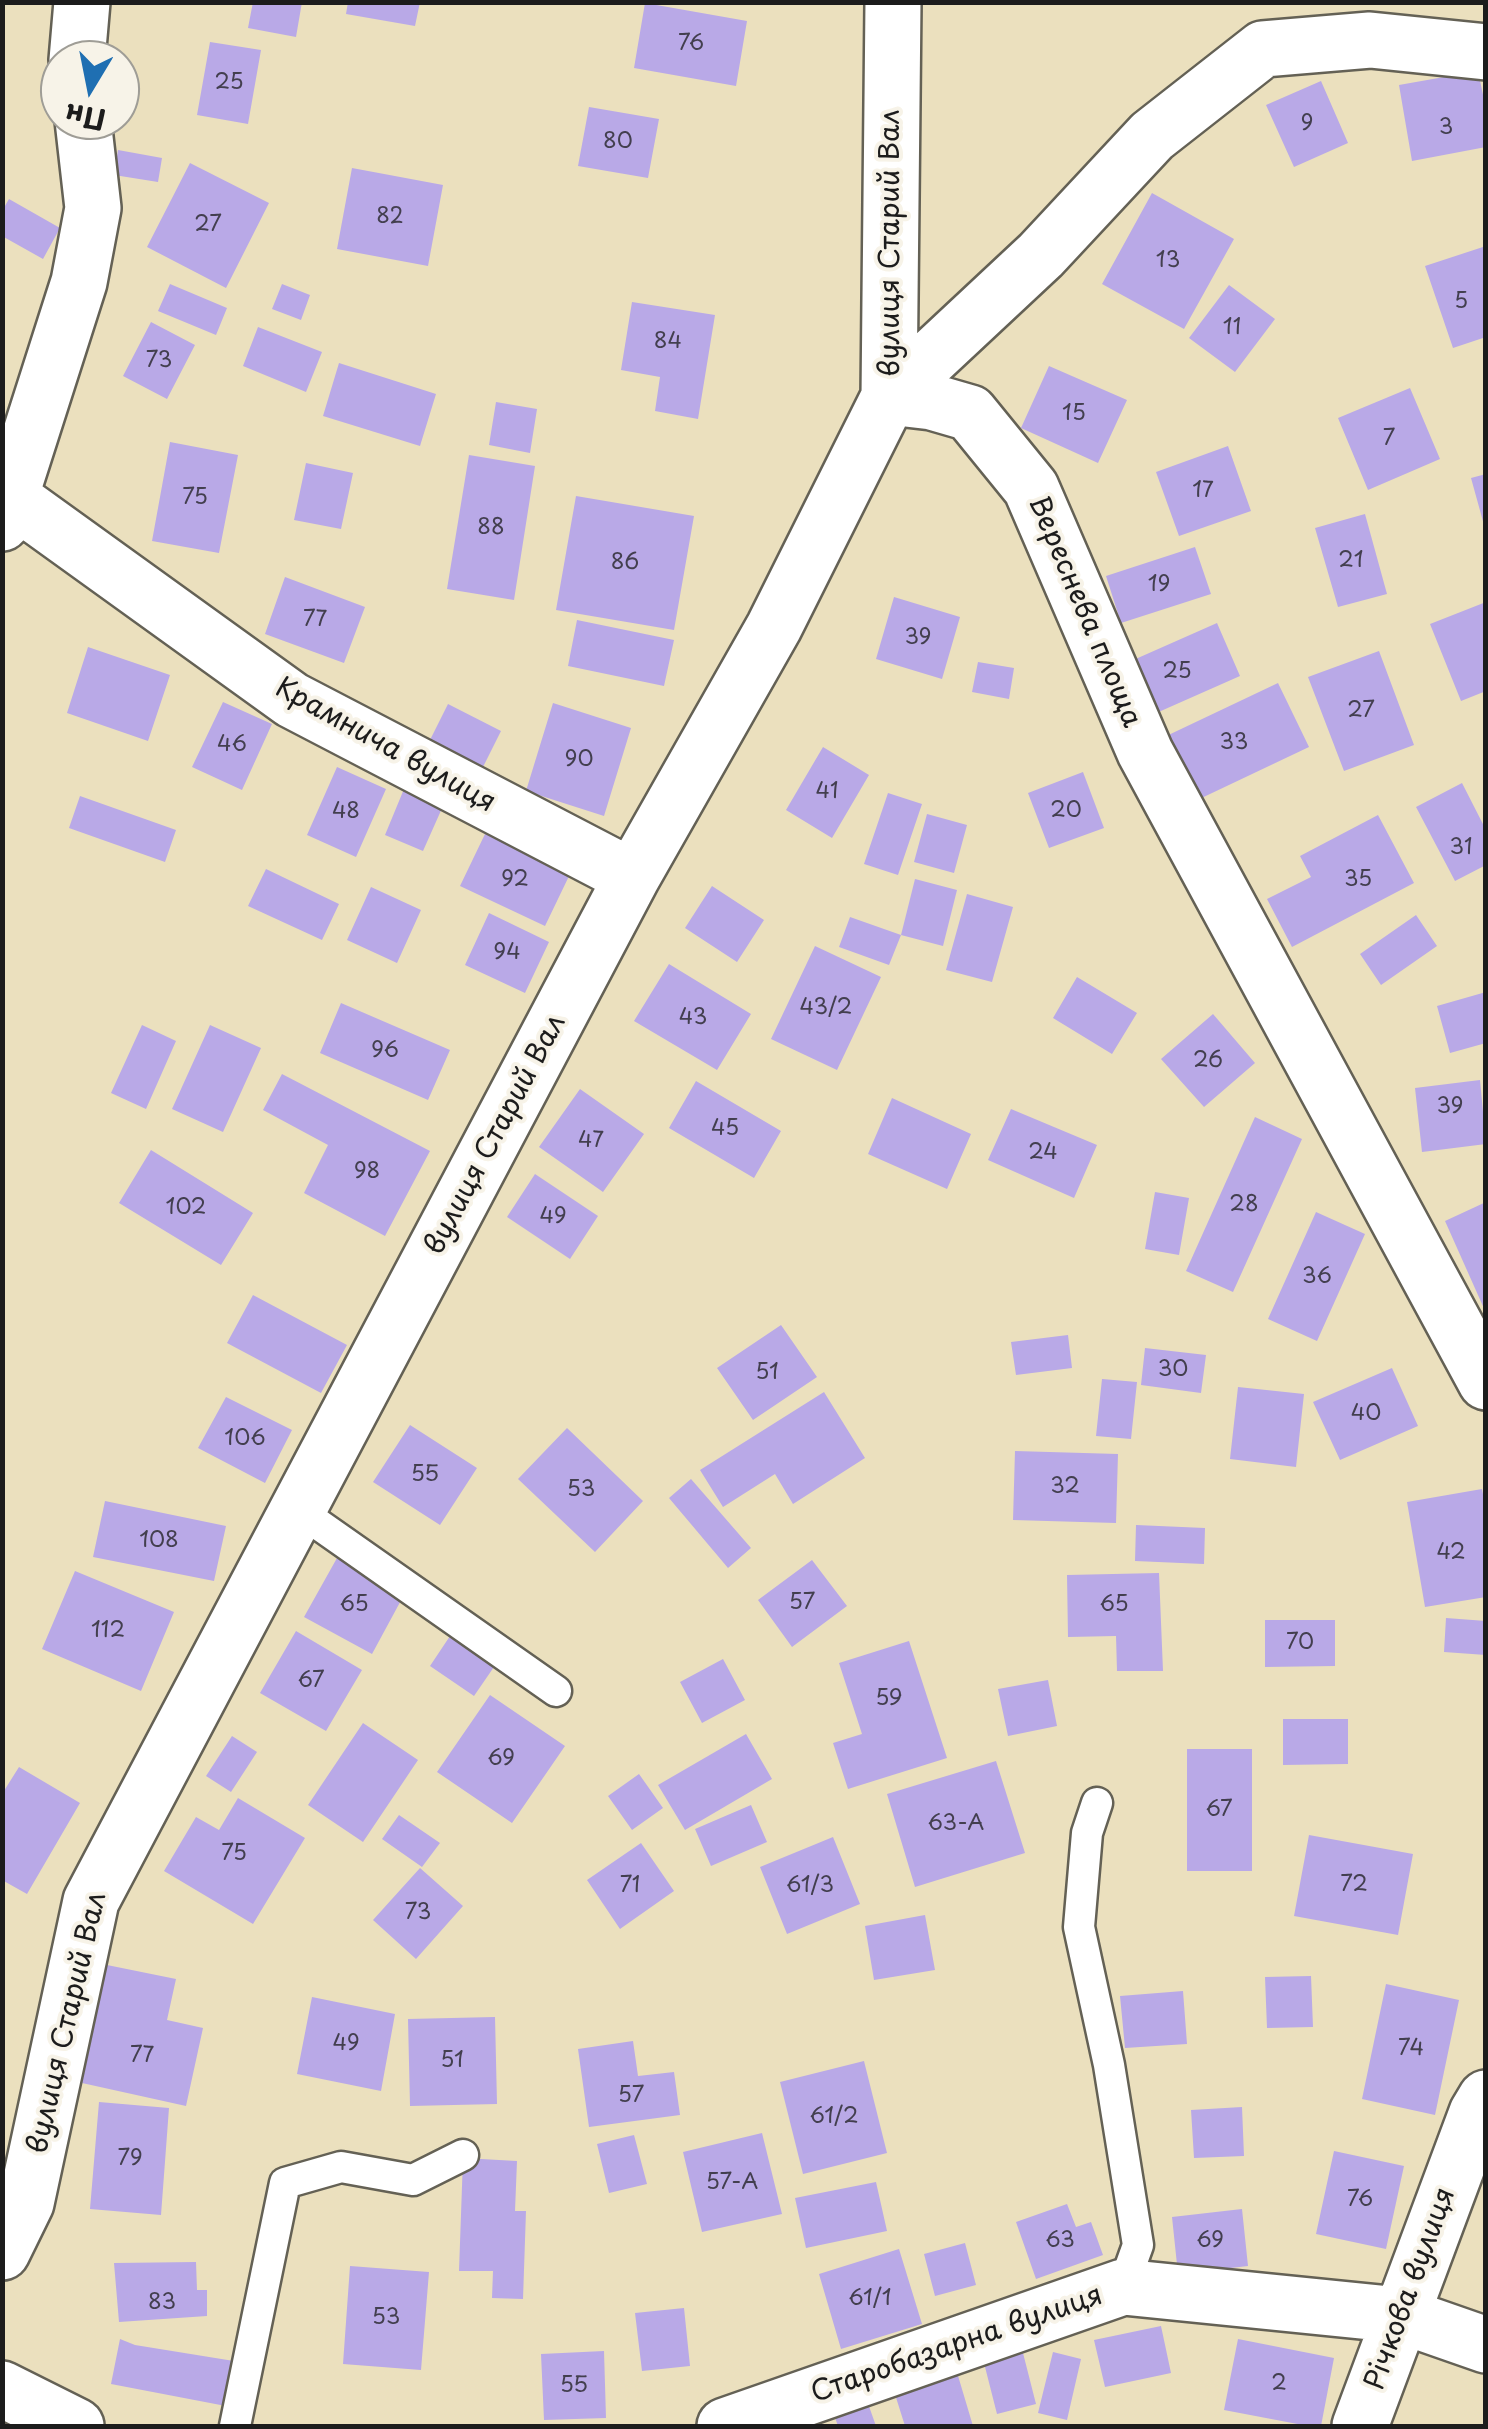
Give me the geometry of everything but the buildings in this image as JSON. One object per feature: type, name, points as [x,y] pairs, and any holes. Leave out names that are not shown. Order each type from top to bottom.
[{"type":"street","points":[[79,40],[82,2]]},
{"type":"street","name":"вулиця Старий Вал","points":[[2,2252],[26,2203],[91,1901],[632,878],[774,627],[889,396],[892,2]]},
{"type":"street","points":[[889,396],[1040,255],[1152,136],[1262,49],[1370,40],[1486,52]]},
{"type":"street","points":[[5,504],[79,282],[93,208],[85,140]]},
{"type":"street","name":"Вереснева площа","points":[[889,396],[932,402],[970,414],[1031,488],[1144,752],[1486,1382]]},
{"type":"street","name":"Крамнича вулиця","points":[[5,504],[292,700],[632,878]]},
{"type":"street","name":"Річкова вулиця","points":[[1360,2426],[1476,2113],[1486,2098]]},
{"type":"street","name":"Старобазарна вулиця","points":[[725,2426],[1122,2287],[1400,2315],[1486,2345]]},
{"type":"street","points":[[2,2389],[76,2426]]},
{"type":"lane","points":[[298,1510],[556,1691]]},
{"type":"lane","points":[[1097,1803],[1087,1833],[1079,1927],[1109,2065],[1138,2244],[1122,2287]]},
{"type":"lane","points":[[235,2426],[285,2184],[341,2167],[413,2180],[463,2155]]}]
